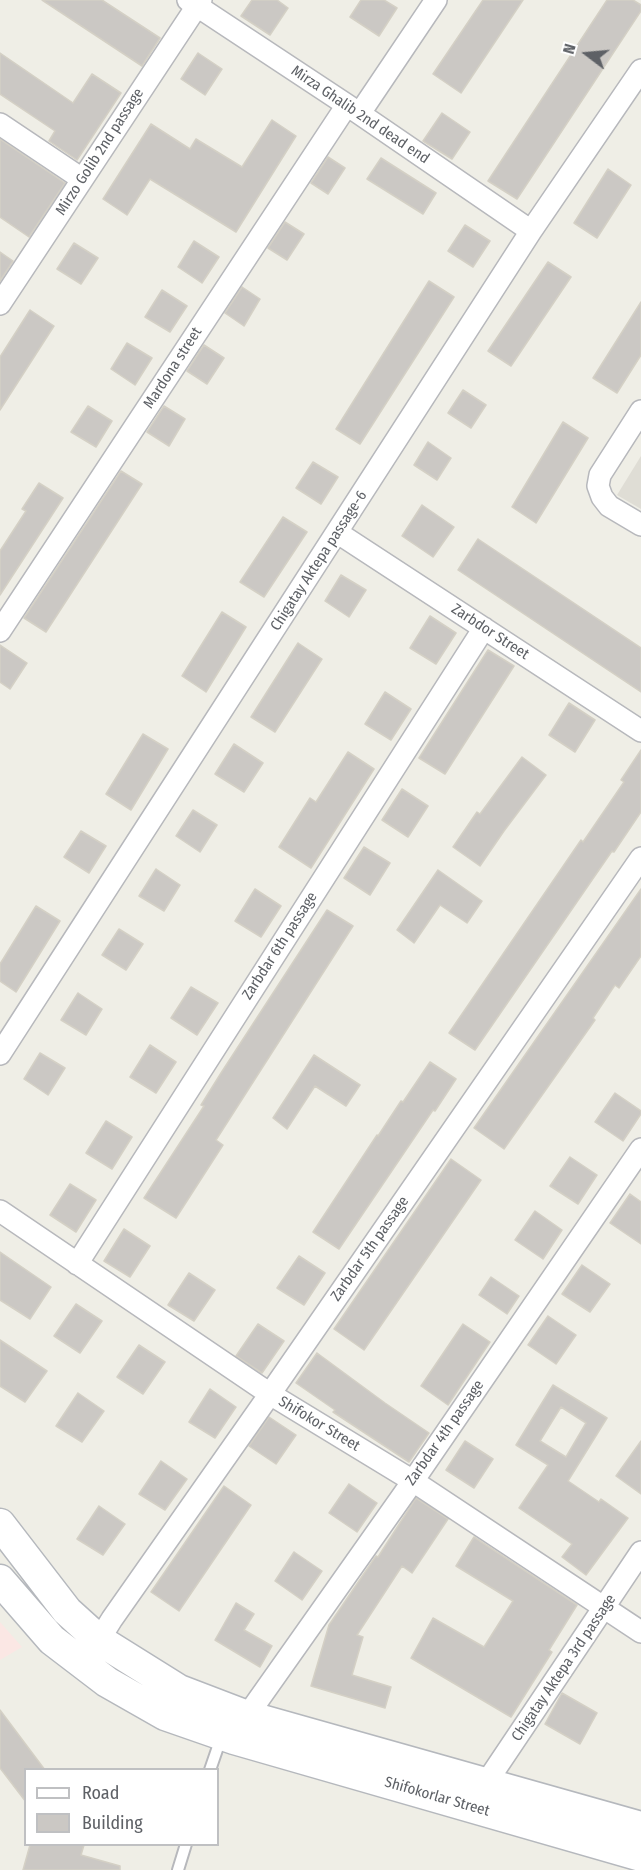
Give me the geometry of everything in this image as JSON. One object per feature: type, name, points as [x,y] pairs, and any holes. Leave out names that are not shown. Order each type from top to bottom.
[{"type":"main road","points":[[0,1524],[67,1611],[99,1640],[179,1690],[247,1716]]},
{"type":"main road","points":[[1,1583],[52,1640],[107,1682],[165,1715],[222,1734],[641,1856]]},
{"type":"main road","name":"Shifokorlar Street","points":[[247,1716],[641,1827]]},
{"type":"street","name":"Mardona street","points":[[0,632],[353,109],[436,0]]},
{"type":"street","name":"Mirza Ghalib 2nd dead end","points":[[195,2],[531,231]]},
{"type":"street","name":"Mirzo Golib 2nd passage","points":[[0,304],[195,2]]},
{"type":"street","name":"Chigatay Aktepa passage-6","points":[[0,1054],[531,231],[641,70]]},
{"type":"street","points":[[0,124],[82,179]]},
{"type":"street","points":[[641,411],[600,475],[598,486],[604,502],[641,525]]},
{"type":"street","name":"Zarbdor Street","points":[[338,532],[641,731]]},
{"type":"street","name":"Zarbdar 6th passage","points":[[77,1264],[484,628]]},
{"type":"street","name":"Zarbdar 5th passage","points":[[99,1640],[641,858]]},
{"type":"street","name":"Zarbdar 4th passage","points":[[247,1716],[413,1481],[641,1149]]},
{"type":"street","name":"Shifokor Street","points":[[0,1211],[270,1394],[413,1481],[641,1632]]},
{"type":"street","name":"Chigatay Aktepa 3rd passage","points":[[486,1783],[641,1552]]},
{"type":"lane","points":[[211,1768],[222,1734]]},
{"type":"lane","points":[[178,1870],[186,1846]]},
{"type":"shaded area","points":[[641,456],[641,509],[617,495]]},
{"type":"shaded area","points":[[0,1622],[22,1647],[0,1660]]},
{"type":"building","points":[[42,0],[102,0],[160,38],[142,66]]},
{"type":"building","points":[[252,0],[277,0],[288,8],[270,35],[241,16]]},
{"type":"building","points":[[361,0],[384,0],[397,8],[379,36],[350,17]]},
{"type":"building","points":[[483,0],[523,0],[461,93],[433,74]]},
{"type":"building","points":[[607,0],[633,0],[641,5],[641,11],[517,199],[488,181]]},
{"type":"building","points":[[0,53],[73,103],[92,74],[121,93],[77,160],[49,141],[55,131],[0,94]]},
{"type":"building","points":[[198,53],[222,69],[205,95],[181,79]]},
{"type":"building","points":[[442,113],[470,132],[452,159],[423,141]]},
{"type":"building","points":[[272,120],[296,136],[236,232],[150,179],[127,215],[103,199],[151,124],[190,149],[196,139],[242,167]]},
{"type":"building","points":[[0,139],[65,183],[29,237],[0,217]]},
{"type":"building","points":[[328,157],[345,168],[328,194],[311,183]]},
{"type":"building","points":[[381,158],[436,193],[423,214],[367,179]]},
{"type":"building","points":[[608,169],[631,185],[597,238],[574,223]]},
{"type":"building","points":[[285,222],[304,234],[287,260],[268,248]]},
{"type":"building","points":[[465,225],[490,241],[473,267],[448,251]]},
{"type":"building","points":[[194,241],[219,257],[202,283],[178,267]]},
{"type":"building","points":[[74,243],[98,258],[81,284],[57,269]]},
{"type":"building","points":[[0,252],[13,261],[0,281]]},
{"type":"building","points":[[548,262],[571,277],[511,366],[488,351]]},
{"type":"building","points":[[429,281],[454,297],[360,444],[336,429]]},
{"type":"building","points":[[242,287],[260,299],[244,326],[225,313]]},
{"type":"building","points":[[162,290],[187,306],[170,332],[145,317]]},
{"type":"building","points":[[641,302],[641,355],[617,393],[593,378]]},
{"type":"building","points":[[30,310],[54,326],[0,410],[0,357]]},
{"type":"building","points":[[127,343],[152,358],[135,385],[111,369]]},
{"type":"building","points":[[204,345],[224,358],[207,384],[187,371]]},
{"type":"building","points":[[463,390],[486,405],[471,428],[448,413]]},
{"type":"building","points":[[88,406],[112,421],[96,447],[71,432]]},
{"type":"building","points":[[164,406],[185,419],[169,446],[147,432]]},
{"type":"building","points":[[563,422],[588,438],[536,523],[512,507]]},
{"type":"building","points":[[428,442],[451,458],[437,480],[414,465]]},
{"type":"building","points":[[313,462],[338,477],[321,504],[296,488]]},
{"type":"building","points":[[121,471],[142,484],[46,632],[24,618]]},
{"type":"building","points":[[39,483],[63,498],[0,595],[0,551],[26,511],[22,509]]},
{"type":"building","points":[[422,505],[454,527],[433,557],[402,536]]},
{"type":"building","points":[[283,517],[307,532],[264,597],[240,582]]},
{"type":"building","points":[[478,539],[641,648],[641,692],[458,570]]},
{"type":"building","points":[[341,575],[366,590],[349,617],[325,601]]},
{"type":"building","points":[[222,612],[246,627],[206,692],[182,676]]},
{"type":"building","points":[[430,616],[456,633],[436,664],[410,648]]},
{"type":"building","points":[[298,643],[322,659],[275,732],[251,717]]},
{"type":"building","points":[[0,645],[27,663],[10,689],[0,682]]},
{"type":"building","points":[[488,650],[514,666],[445,774],[419,758]]},
{"type":"building","points":[[385,692],[411,709],[391,740],[365,724]]},
{"type":"building","points":[[569,703],[595,720],[575,752],[549,735]]},
{"type":"building","points":[[143,734],[168,749],[131,810],[106,794]]},
{"type":"building","points":[[234,744],[263,763],[244,792],[215,774]]},
{"type":"building","points":[[641,750],[641,812],[475,1050],[449,1033],[581,840],[583,842],[624,782],[621,780]]},
{"type":"building","points":[[348,752],[374,769],[311,868],[279,847],[310,798],[316,802]]},
{"type":"building","points":[[522,757],[546,775],[480,866],[453,847],[477,812],[480,814]]},
{"type":"building","points":[[402,789],[428,806],[408,837],[382,820]]},
{"type":"building","points":[[193,810],[217,825],[200,852],[176,836]]},
{"type":"building","points":[[81,831],[106,846],[89,873],[64,857]]},
{"type":"building","points":[[364,847],[390,863],[370,895],[344,878]]},
{"type":"building","points":[[156,869],[180,885],[164,911],[139,896]]},
{"type":"building","points":[[438,870],[482,901],[467,923],[440,905],[414,943],[397,930]]},
{"type":"building","points":[[255,889],[281,906],[261,937],[235,921]]},
{"type":"building","points":[[641,889],[641,956],[619,988],[615,985],[593,1018],[595,1020],[504,1149],[474,1128]]},
{"type":"building","points":[[36,906],[60,921],[16,992],[0,981],[0,964]]},
{"type":"building","points":[[327,910],[353,926],[216,1140],[223,1145],[176,1218],[144,1198],[204,1106],[201,1105],[221,1073]]},
{"type":"building","points":[[119,929],[143,944],[126,970],[102,955]]},
{"type":"building","points":[[191,987],[218,1003],[197,1035],[171,1018]]},
{"type":"building","points":[[78,993],[102,1009],[86,1035],[61,1020]]},
{"type":"building","points":[[150,1045],[176,1062],[156,1093],[130,1077]]},
{"type":"building","points":[[40,1053],[65,1068],[48,1095],[24,1079]]},
{"type":"building","points":[[314,1055],[360,1085],[346,1106],[315,1086],[287,1129],[273,1118]]},
{"type":"building","points":[[430,1062],[456,1079],[339,1249],[313,1232],[377,1135]]},
{"type":"building","points":[[615,1093],[641,1111],[623,1141],[595,1122]]},
{"type":"building","points":[[106,1121],[132,1137],[112,1169],[86,1153]]},
{"type":"building","points":[[570,1157],[597,1175],[578,1204],[550,1186]]},
{"type":"building","points":[[451,1159],[481,1180],[364,1350],[334,1329]]},
{"type":"building","points":[[70,1184],[96,1200],[76,1232],[50,1215]]},
{"type":"building","points":[[630,1194],[641,1202],[641,1244],[610,1223]]},
{"type":"building","points":[[535,1211],[562,1230],[543,1259],[515,1240]]},
{"type":"building","points":[[124,1229],[150,1246],[130,1277],[104,1261]]},
{"type":"building","points":[[0,1252],[51,1287],[30,1319],[0,1300]]},
{"type":"building","points":[[299,1256],[325,1273],[304,1305],[277,1288]]},
{"type":"building","points":[[582,1265],[610,1284],[590,1312],[562,1294]]},
{"type":"building","points":[[189,1273],[215,1290],[194,1321],[168,1305]]},
{"type":"building","points":[[491,1277],[519,1296],[507,1314],[479,1295]]},
{"type":"building","points":[[76,1304],[102,1321],[80,1353],[54,1336]]},
{"type":"building","points":[[548,1316],[576,1335],[556,1364],[528,1345]]},
{"type":"building","points":[[258,1324],[284,1341],[262,1373],[236,1356]]},
{"type":"building","points":[[463,1324],[490,1342],[448,1405],[421,1386]]},
{"type":"building","points":[[0,1340],[47,1371],[25,1402],[0,1386]]},
{"type":"building","points":[[139,1345],[165,1362],[143,1394],[117,1377]]},
{"type":"building","points":[[317,1353],[429,1433],[409,1462],[333,1412],[335,1410],[296,1383]]},
{"type":"building","points":[[553,1385],[607,1418],[568,1481],[599,1502],[601,1499],[628,1518],[586,1575],[562,1557],[572,1544],[519,1508],[548,1465],[516,1445]],"holes":[[[561,1407],[586,1423],[566,1457],[540,1441]]]},
{"type":"building","points":[[210,1389],[236,1407],[215,1438],[189,1422]]},
{"type":"building","points":[[78,1393],[104,1411],[82,1442],[56,1426]]},
{"type":"building","points":[[269,1417],[296,1435],[276,1464],[249,1446]]},
{"type":"building","points":[[465,1441],[493,1459],[474,1488],[446,1470]]},
{"type":"building","points":[[641,1441],[641,1494],[616,1476]]},
{"type":"building","points":[[161,1461],[187,1479],[165,1510],[139,1494]]},
{"type":"building","points":[[349,1484],[377,1503],[357,1532],[329,1513]]},
{"type":"building","points":[[224,1486],[251,1505],[179,1611],[151,1592]]},
{"type":"building","points":[[416,1498],[448,1519],[412,1573],[402,1566],[357,1635],[363,1637],[352,1675],[391,1687],[385,1708],[311,1686],[329,1625],[376,1556],[378,1557]]},
{"type":"building","points":[[99,1506],[125,1524],[103,1555],[77,1539]]},
{"type":"building","points":[[474,1537],[577,1605],[549,1650],[552,1652],[511,1717],[411,1658],[433,1618],[484,1647],[513,1601],[456,1566]]},
{"type":"building","points":[[294,1552],[322,1571],[302,1600],[275,1581]]},
{"type":"building","points":[[236,1603],[254,1614],[244,1630],[272,1646],[260,1667],[215,1640]]},
{"type":"building","points":[[562,1693],[597,1713],[580,1744],[545,1724]]},
{"type":"building","points":[[0,1710],[44,1768],[24,1768],[24,1799],[0,1768]]},
{"type":"building","points":[[30,1846],[84,1846],[81,1855],[120,1866],[120,1870],[23,1870]]}]
